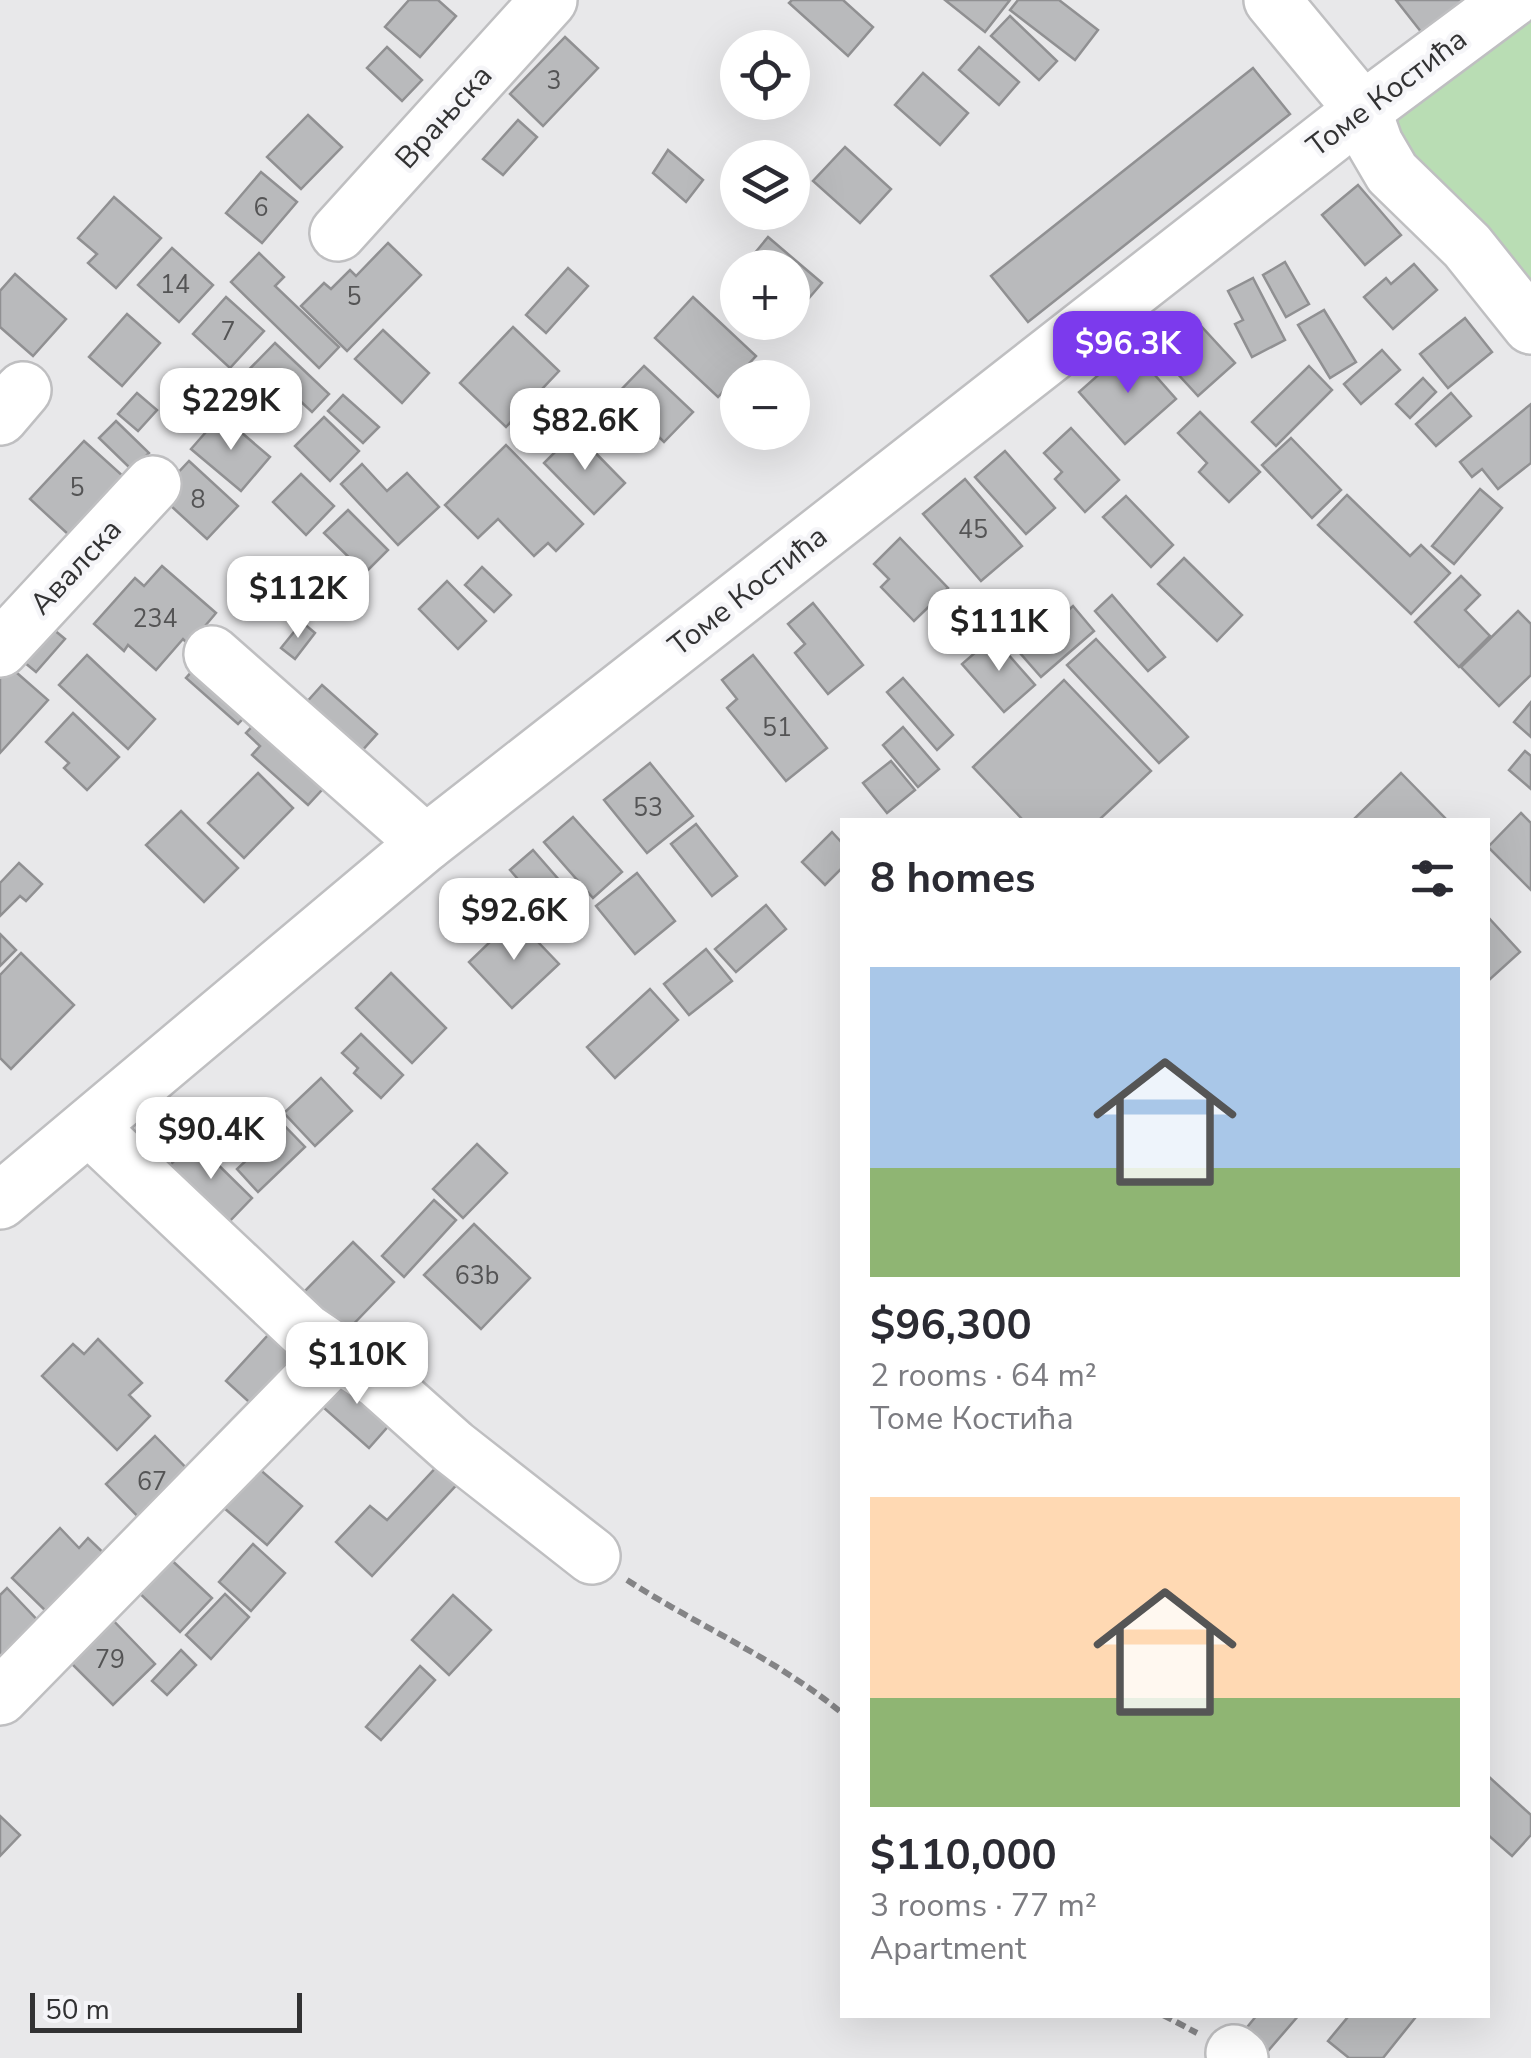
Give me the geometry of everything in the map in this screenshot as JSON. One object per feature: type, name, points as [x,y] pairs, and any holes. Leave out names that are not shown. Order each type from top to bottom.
[{"type":"street","name":"Врањска","points":[[338,233],[549,0]]},
{"type":"street","points":[[1272,0],[1363,110],[1375,144],[1392,173],[1467,246],[1531,326]]},
{"type":"street","name":"Томе Костића","points":[[0,1201],[426,843],[1363,110],[1511,0]]},
{"type":"street","name":"Авалска","points":[[0,649],[153,484]]},
{"type":"street","points":[[212,654],[426,843]]},
{"type":"street","points":[[89,1127],[304,1330],[378,1381],[453,1447],[592,1556]]},
{"type":"street","points":[[0,1697],[337,1353]]},
{"type":"path","points":[[592,1556],[680,1615],[752,1652],[840,1712]]},
{"type":"green space","points":[[1531,0],[1531,308],[1363,110]]},
{"type":"building","points":[[409,0],[438,0],[456,16],[420,57],[385,27]]},
{"type":"building","points":[[843,0],[873,27],[848,56],[789,3]]},
{"type":"building","points":[[945,0],[1010,0],[985,32]]},
{"type":"building","points":[[1018,0],[1059,0],[1098,30],[1075,60],[1010,10]]},
{"type":"building","points":[[1396,0],[1465,0],[1422,33]]},
{"type":"building","points":[[1010,16],[1057,61],[1039,80],[991,36]]},
{"type":"building","points":[[565,37],[598,68],[543,126],[510,94]]},
{"type":"building","points":[[387,47],[422,80],[402,101],[367,68]]},
{"type":"building","points":[[979,47],[1019,82],[999,105],[959,70]]},
{"type":"building","points":[[1253,68],[1290,114],[1028,322],[991,276]]},
{"type":"building","points":[[923,73],[968,113],[940,145],[895,105]]},
{"type":"building","points":[[308,115],[342,147],[301,189],[267,157]]},
{"type":"building","points":[[518,120],[537,137],[503,175],[483,159]]},
{"type":"building","points":[[845,147],[891,189],[860,223],[813,181]]},
{"type":"building","points":[[668,150],[703,180],[686,202],[653,173]]},
{"type":"building","points":[[261,172],[297,202],[262,243],[226,213]]},
{"type":"building","points":[[1358,185],[1401,235],[1365,265],[1322,215]]},
{"type":"building","points":[[114,197],[161,238],[116,288],[88,263],[97,254],[78,238]]},
{"type":"building","points":[[768,237],[783,250],[757,250]]},
{"type":"building","points":[[388,243],[421,275],[347,351],[301,306],[324,283],[331,289],[350,270],[356,276]]},
{"type":"building","points":[[172,248],[213,285],[179,322],[138,285]]},
{"type":"building","points":[[259,253],[284,277],[275,286],[339,347],[319,368],[231,282]]},
{"type":"building","points":[[1285,262],[1309,304],[1286,317],[1263,275]]},
{"type":"building","points":[[1414,264],[1437,290],[1393,329],[1364,297],[1386,278],[1391,284]]},
{"type":"building","points":[[568,268],[588,286],[546,333],[526,315]]},
{"type":"building","points":[[810,273],[822,283],[810,297]]},
{"type":"building","points":[[15,274],[66,319],[33,356],[0,327],[0,291]]},
{"type":"building","points":[[1253,278],[1285,340],[1252,357],[1235,324],[1243,320],[1228,291]]},
{"type":"building","points":[[226,297],[264,331],[230,368],[193,334]]},
{"type":"building","points":[[693,297],[720,322],[720,340],[739,340],[756,356],[752,360],[720,360],[718,397],[655,338]]},
{"type":"building","points":[[1324,310],[1356,362],[1330,378],[1298,325]]},
{"type":"building","points":[[127,314],[160,343],[122,386],[89,357]]},
{"type":"building","points":[[1190,314],[1235,363],[1198,396],[1153,347]]},
{"type":"building","points":[[1465,318],[1492,352],[1448,388],[1420,354]]},
{"type":"building","points":[[513,327],[559,371],[506,427],[460,383]]},
{"type":"building","points":[[383,330],[429,373],[402,403],[355,359]]},
{"type":"building","points":[[275,343],[329,394],[312,412],[282,384],[253,414],[228,391]]},
{"type":"building","points":[[1130,347],[1176,399],[1125,444],[1079,392]]},
{"type":"building","points":[[1382,350],[1400,370],[1361,404],[1344,384]]},
{"type":"building","points":[[644,366],[693,412],[664,442],[616,395]]},
{"type":"building","points":[[1309,366],[1332,390],[1276,446],[1252,422]]},
{"type":"building","points":[[1423,378],[1436,392],[1410,418],[1396,404]]},
{"type":"building","points":[[137,393],[157,410],[138,431],[118,414]]},
{"type":"building","points":[[1451,393],[1471,416],[1436,446],[1416,424]]},
{"type":"building","points":[[343,395],[379,427],[363,443],[328,411]]},
{"type":"building","points":[[1531,404],[1531,463],[1498,489],[1482,469],[1472,477],[1460,462]]},
{"type":"building","points":[[1200,412],[1260,472],[1229,502],[1199,472],[1207,463],[1178,433]]},
{"type":"building","points":[[221,415],[270,457],[241,491],[191,449]]},
{"type":"building","points":[[324,417],[359,451],[330,481],[295,446]]},
{"type":"building","points":[[116,421],[149,453],[132,470],[99,438]]},
{"type":"building","points":[[1071,428],[1119,480],[1085,512],[1055,479],[1062,472],[1044,453]]},
{"type":"building","points":[[575,432],[625,483],[594,514],[544,463]]},
{"type":"building","points":[[1291,438],[1341,490],[1312,518],[1262,465]]},
{"type":"building","points":[[84,441],[124,477],[70,536],[30,499]]},
{"type":"building","points":[[506,445],[583,524],[556,551],[548,543],[534,556],[498,519],[478,538],[445,505]]},
{"type":"building","points":[[1005,451],[1055,508],[1026,534],[975,477]]},
{"type":"building","points":[[189,461],[238,506],[207,539],[158,494]]},
{"type":"building","points":[[362,464],[387,491],[407,473],[439,507],[398,545],[341,484]]},
{"type":"building","points":[[301,474],[334,506],[306,535],[273,502]]},
{"type":"building","points":[[965,479],[1022,546],[981,581],[923,514]]},
{"type":"building","points":[[1480,489],[1502,508],[1454,564],[1432,546]]},
{"type":"building","points":[[1347,495],[1410,556],[1421,545],[1450,573],[1411,614],[1318,525]]},
{"type":"building","points":[[1126,496],[1173,545],[1151,567],[1103,517]]},
{"type":"building","points":[[348,510],[388,550],[365,573],[324,533]]},
{"type":"building","points":[[900,538],[948,588],[914,621],[881,587],[889,579],[874,564]]},
{"type":"building","points":[[1184,558],[1242,615],[1217,641],[1158,584]]},
{"type":"building","points":[[162,566],[216,613],[189,645],[183,639],[156,670],[128,645],[124,651],[94,624],[135,578],[144,586]]},
{"type":"building","points":[[482,567],[511,595],[494,612],[465,585]]},
{"type":"building","points":[[1461,576],[1480,595],[1465,610],[1490,636],[1459,667],[1415,622]]},
{"type":"building","points":[[447,581],[486,621],[458,649],[419,609]]},
{"type":"building","points":[[1112,595],[1165,657],[1148,671],[1095,611]]},
{"type":"building","points":[[813,603],[863,665],[828,694],[795,653],[805,644],[788,624]]},
{"type":"building","points":[[1073,606],[1094,631],[1041,677],[1020,653]]},
{"type":"building","points":[[1518,611],[1531,624],[1531,675],[1499,706],[1461,667]]},
{"type":"building","points":[[41,619],[65,639],[36,672],[12,652]]},
{"type":"building","points":[[302,622],[315,633],[295,659],[281,648]]},
{"type":"building","points":[[993,637],[1035,685],[1004,712],[962,664]]},
{"type":"building","points":[[1096,639],[1188,737],[1159,763],[1067,665]]},
{"type":"building","points":[[87,655],[155,719],[128,749],[59,685]]},
{"type":"building","points":[[753,655],[827,748],[786,781],[727,708],[737,699],[722,680]]},
{"type":"building","points":[[202,660],[255,706],[238,724],[186,678]]},
{"type":"building","points":[[9,666],[48,700],[0,753],[0,676]]},
{"type":"building","points":[[903,678],[953,735],[937,750],[887,692]]},
{"type":"building","points":[[1064,680],[1151,771],[1101,818],[1021,818],[973,767]]},
{"type":"building","points":[[322,685],[377,734],[350,764],[296,714]]},
{"type":"building","points":[[1531,702],[1531,737],[1514,722]]},
{"type":"building","points":[[73,713],[119,757],[87,790],[64,768],[69,763],[46,742]]},
{"type":"building","points":[[262,716],[332,779],[308,805],[252,755],[260,746],[246,733]]},
{"type":"building","points":[[903,727],[939,769],[918,787],[883,745]]},
{"type":"building","points":[[1525,751],[1531,756],[1531,789],[1509,770]]},
{"type":"building","points":[[891,761],[915,790],[887,813],[863,783]]},
{"type":"building","points":[[650,763],[693,816],[647,853],[604,800]]},
{"type":"building","points":[[258,773],[293,808],[244,858],[208,823]]},
{"type":"building","points":[[1401,773],[1445,818],[1355,818]]},
{"type":"building","points":[[181,811],[238,868],[204,902],[146,845]]},
{"type":"building","points":[[1521,813],[1531,823],[1531,890],[1490,849]]},
{"type":"building","points":[[573,817],[622,872],[593,898],[544,842]]},
{"type":"building","points":[[696,824],[737,876],[712,896],[671,844]]},
{"type":"building","points":[[832,832],[840,841],[840,870],[825,885],[802,862]]},
{"type":"building","points":[[533,850],[580,904],[548,932],[520,900],[529,892],[510,870]]},
{"type":"building","points":[[19,863],[42,884],[26,901],[20,896],[0,916],[0,883]]},
{"type":"building","points":[[637,873],[675,921],[635,954],[596,906]]},
{"type":"building","points":[[766,905],[786,929],[736,972],[715,949]]},
{"type":"building","points":[[515,918],[559,964],[512,1008],[469,962]]},
{"type":"building","points":[[1490,919],[1520,952],[1490,979]]},
{"type":"building","points":[[0,934],[16,950],[0,966]]},
{"type":"building","points":[[706,949],[732,981],[689,1015],[664,984]]},
{"type":"building","points":[[21,953],[74,1005],[11,1069],[0,1058],[0,975]]},
{"type":"building","points":[[391,973],[446,1028],[412,1063],[356,1008]]},
{"type":"building","points":[[650,989],[678,1020],[615,1078],[587,1047]]},
{"type":"building","points":[[361,1034],[403,1075],[381,1098],[354,1073],[358,1068],[342,1053]]},
{"type":"building","points":[[321,1078],[352,1111],[315,1146],[284,1113]]},
{"type":"building","points":[[278,1119],[305,1147],[258,1192],[237,1169],[251,1156],[245,1150]]},
{"type":"building","points":[[194,1141],[252,1198],[227,1224],[169,1166]]},
{"type":"building","points":[[477,1144],[507,1173],[463,1218],[433,1189]]},
{"type":"building","points":[[434,1200],[456,1220],[404,1277],[382,1256]]},
{"type":"building","points":[[474,1224],[530,1278],[481,1329],[424,1275]]},
{"type":"building","points":[[353,1242],[394,1282],[340,1338],[299,1297]]},
{"type":"building","points":[[268,1335],[302,1365],[259,1411],[226,1381]]},
{"type":"building","points":[[98,1339],[142,1383],[129,1395],[150,1416],[117,1450],[42,1376],[73,1344],[84,1354]]},
{"type":"building","points":[[345,1367],[399,1414],[369,1448],[315,1400]]},
{"type":"building","points":[[155,1436],[198,1480],[149,1528],[106,1484]]},
{"type":"building","points":[[250,1461],[302,1506],[267,1545],[216,1501]]},
{"type":"building","points":[[442,1461],[462,1479],[372,1576],[336,1542],[370,1506],[387,1520]]},
{"type":"building","points":[[60,1528],[79,1548],[88,1538],[113,1562],[56,1621],[12,1578]]},
{"type":"building","points":[[253,1544],[285,1573],[251,1611],[219,1582]]},
{"type":"building","points":[[164,1553],[212,1598],[180,1632],[132,1586]]},
{"type":"building","points":[[7,1588],[42,1625],[0,1661],[0,1595]]},
{"type":"building","points":[[225,1594],[249,1617],[211,1659],[186,1635]]},
{"type":"building","points":[[453,1595],[491,1630],[449,1675],[412,1640]]},
{"type":"building","points":[[107,1614],[155,1664],[113,1705],[64,1656]]},
{"type":"building","points":[[181,1650],[196,1665],[167,1695],[152,1681]]},
{"type":"building","points":[[420,1666],[435,1680],[381,1740],[366,1727]]},
{"type":"building","points":[[1490,1778],[1531,1815],[1531,1835],[1512,1856],[1490,1837]]},
{"type":"building","points":[[0,1816],[20,1835],[0,1856]]},
{"type":"building","points":[[1255,2018],[1296,2018],[1268,2051],[1244,2031]]},
{"type":"building","points":[[1347,2018],[1415,2018],[1383,2058],[1349,2058],[1328,2041]]}]
